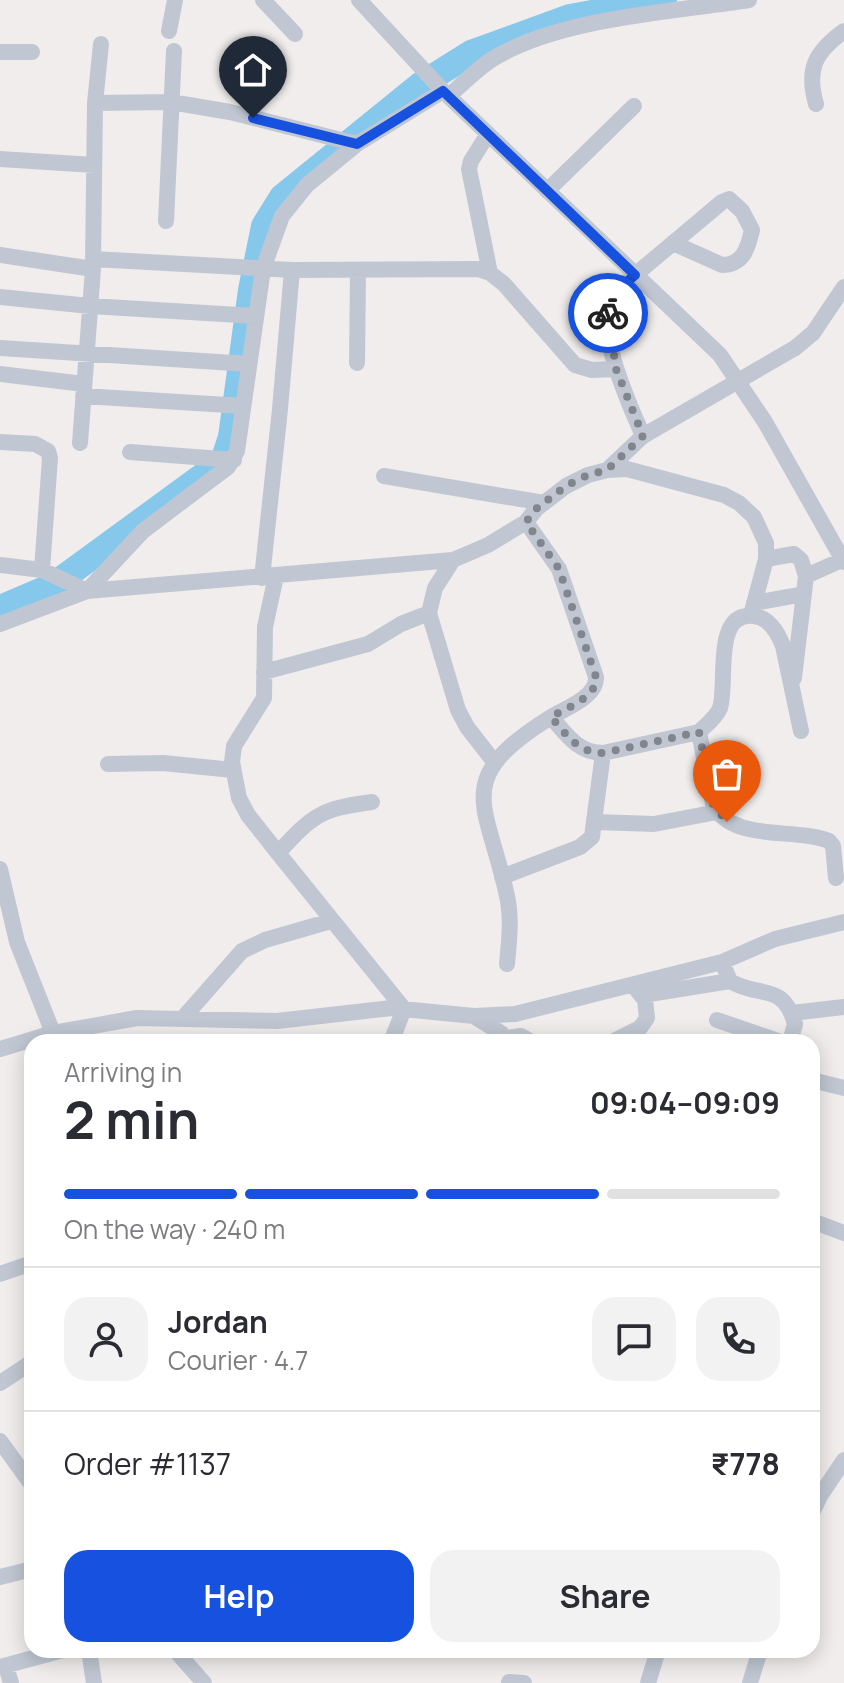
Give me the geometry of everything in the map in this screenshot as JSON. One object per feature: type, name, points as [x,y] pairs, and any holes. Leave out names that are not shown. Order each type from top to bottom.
[{"type":"street","points":[[169,31],[175,0]]},
{"type":"street","points":[[263,0],[295,34]]},
{"type":"street","points":[[359,0],[439,87],[720,355],[765,422],[843,561],[806,576]]},
{"type":"street","points":[[87,591],[143,531],[221,474],[234,460],[263,269],[272,237],[293,200],[357,144],[439,87],[548,36],[605,22],[749,0]]},
{"type":"street","points":[[816,104],[812,89],[813,65],[830,42],[844,31]]},
{"type":"street","points":[[80,443],[93,264],[95,103],[101,44]]},
{"type":"street","points":[[166,221],[174,51]]},
{"type":"street","points":[[0,52],[32,52]]},
{"type":"street","points":[[95,103],[171,102],[230,112],[357,144]]},
{"type":"street","points":[[547,191],[634,106]]},
{"type":"street","points":[[488,134],[469,169],[490,273]]},
{"type":"street","points":[[0,159],[94,165]]},
{"type":"street","points":[[643,436],[616,369],[607,307],[610,296],[673,243],[729,199],[742,211],[752,230],[743,256],[731,265],[722,265],[673,243]]},
{"type":"street","points":[[0,255],[93,264],[292,270],[478,269],[490,273],[517,297],[575,365],[592,370],[616,369]]},
{"type":"street","points":[[292,270],[265,627],[264,698],[234,746],[233,770],[239,798],[278,853],[404,1009]]},
{"type":"street","points":[[357,363],[358,271]]},
{"type":"street","points":[[607,470],[643,436],[795,348],[813,333],[844,287]]},
{"type":"street","points":[[0,297],[256,316]]},
{"type":"street","points":[[0,348],[249,364]]},
{"type":"street","points":[[0,374],[84,390],[243,406]]},
{"type":"street","points":[[0,442],[35,444],[48,451],[48,572]]},
{"type":"street","points":[[130,452],[234,460]]},
{"type":"street","points":[[0,624],[87,591],[453,560],[488,545],[526,522],[566,486],[588,475],[627,469],[724,495],[739,503],[754,517],[766,543],[766,559],[753,609]]},
{"type":"street","points":[[384,476],[544,503]]},
{"type":"street","points":[[507,964],[509,910],[482,798],[488,775],[495,763],[526,732],[592,692],[596,684],[559,569],[526,522]]},
{"type":"street","points":[[766,559],[794,554],[801,560],[806,576],[791,654],[792,690],[801,731]]},
{"type":"street","points":[[453,560],[435,588],[429,613],[458,710],[495,763]]},
{"type":"street","points":[[0,565],[48,572],[87,591]]},
{"type":"street","points":[[551,717],[582,750],[603,753],[699,732],[719,709],[726,636],[739,619],[753,609],[804,594]]},
{"type":"street","points":[[753,609],[778,633],[791,654]]},
{"type":"street","points":[[264,672],[368,644],[401,624],[429,613]]},
{"type":"street","points":[[699,732],[717,812],[735,826],[821,837],[829,841],[833,846],[836,878]]},
{"type":"street","points":[[502,877],[580,847],[592,837],[603,753]]},
{"type":"street","points":[[108,764],[163,763],[233,770]]},
{"type":"street","points":[[278,853],[302,827],[325,810],[372,802]]},
{"type":"street","points":[[596,822],[654,824],[717,812]]},
{"type":"street","points":[[0,869],[17,942],[53,1033]]},
{"type":"street","points":[[183,1018],[242,951],[265,940],[331,921]]},
{"type":"street","points":[[637,990],[722,962],[775,939],[844,922]]},
{"type":"street","points":[[722,962],[730,981]]},
{"type":"street","points":[[50,1034],[124,1019],[277,1021],[392,1008],[474,1016],[515,1014],[637,990],[730,981],[773,993],[784,1000],[795,1024],[792,1034]]},
{"type":"street","points":[[626,1034],[644,1024],[648,1012],[637,990]]},
{"type":"street","points":[[792,1013],[844,1007]]},
{"type":"street","points":[[394,1034],[404,1009]]},
{"type":"street","points":[[474,1016],[499,1034]]},
{"type":"street","points":[[717,1020],[758,1034]]},
{"type":"street","points":[[0,1049],[24,1042]]},
{"type":"street","points":[[820,1082],[844,1088]]},
{"type":"street","points":[[820,1224],[844,1233]]},
{"type":"street","points":[[0,1274],[24,1266]]},
{"type":"street","points":[[0,1383],[24,1367]]},
{"type":"street","points":[[0,1441],[24,1474]]},
{"type":"street","points":[[820,1496],[844,1460]]},
{"type":"street","points":[[0,1577],[24,1571]]},
{"type":"street","points":[[11,1683],[3,1667],[35,1658]]},
{"type":"street","points":[[90,1658],[94,1683]]},
{"type":"street","points":[[182,1658],[204,1683]]},
{"type":"street","points":[[648,1683],[656,1658]]},
{"type":"street","points":[[750,1683],[758,1658]]},
{"type":"street","points":[[509,1682],[524,1683]]},
{"type":"waterway","points":[[0,608],[52,586],[223,461],[231,437],[251,290],[264,226],[282,197],[420,85],[471,53],[570,17],[664,0]]},
{"type":"way so far","points":[[608,313],[616,369],[643,436],[607,470],[566,486],[536,509],[526,522],[559,569],[596,677],[592,692],[551,717],[582,750],[592,753],[699,732],[713,804],[727,822]]},
{"type":"route","points":[[253,118],[357,144],[443,91],[635,275],[610,296],[608,313]]}]
